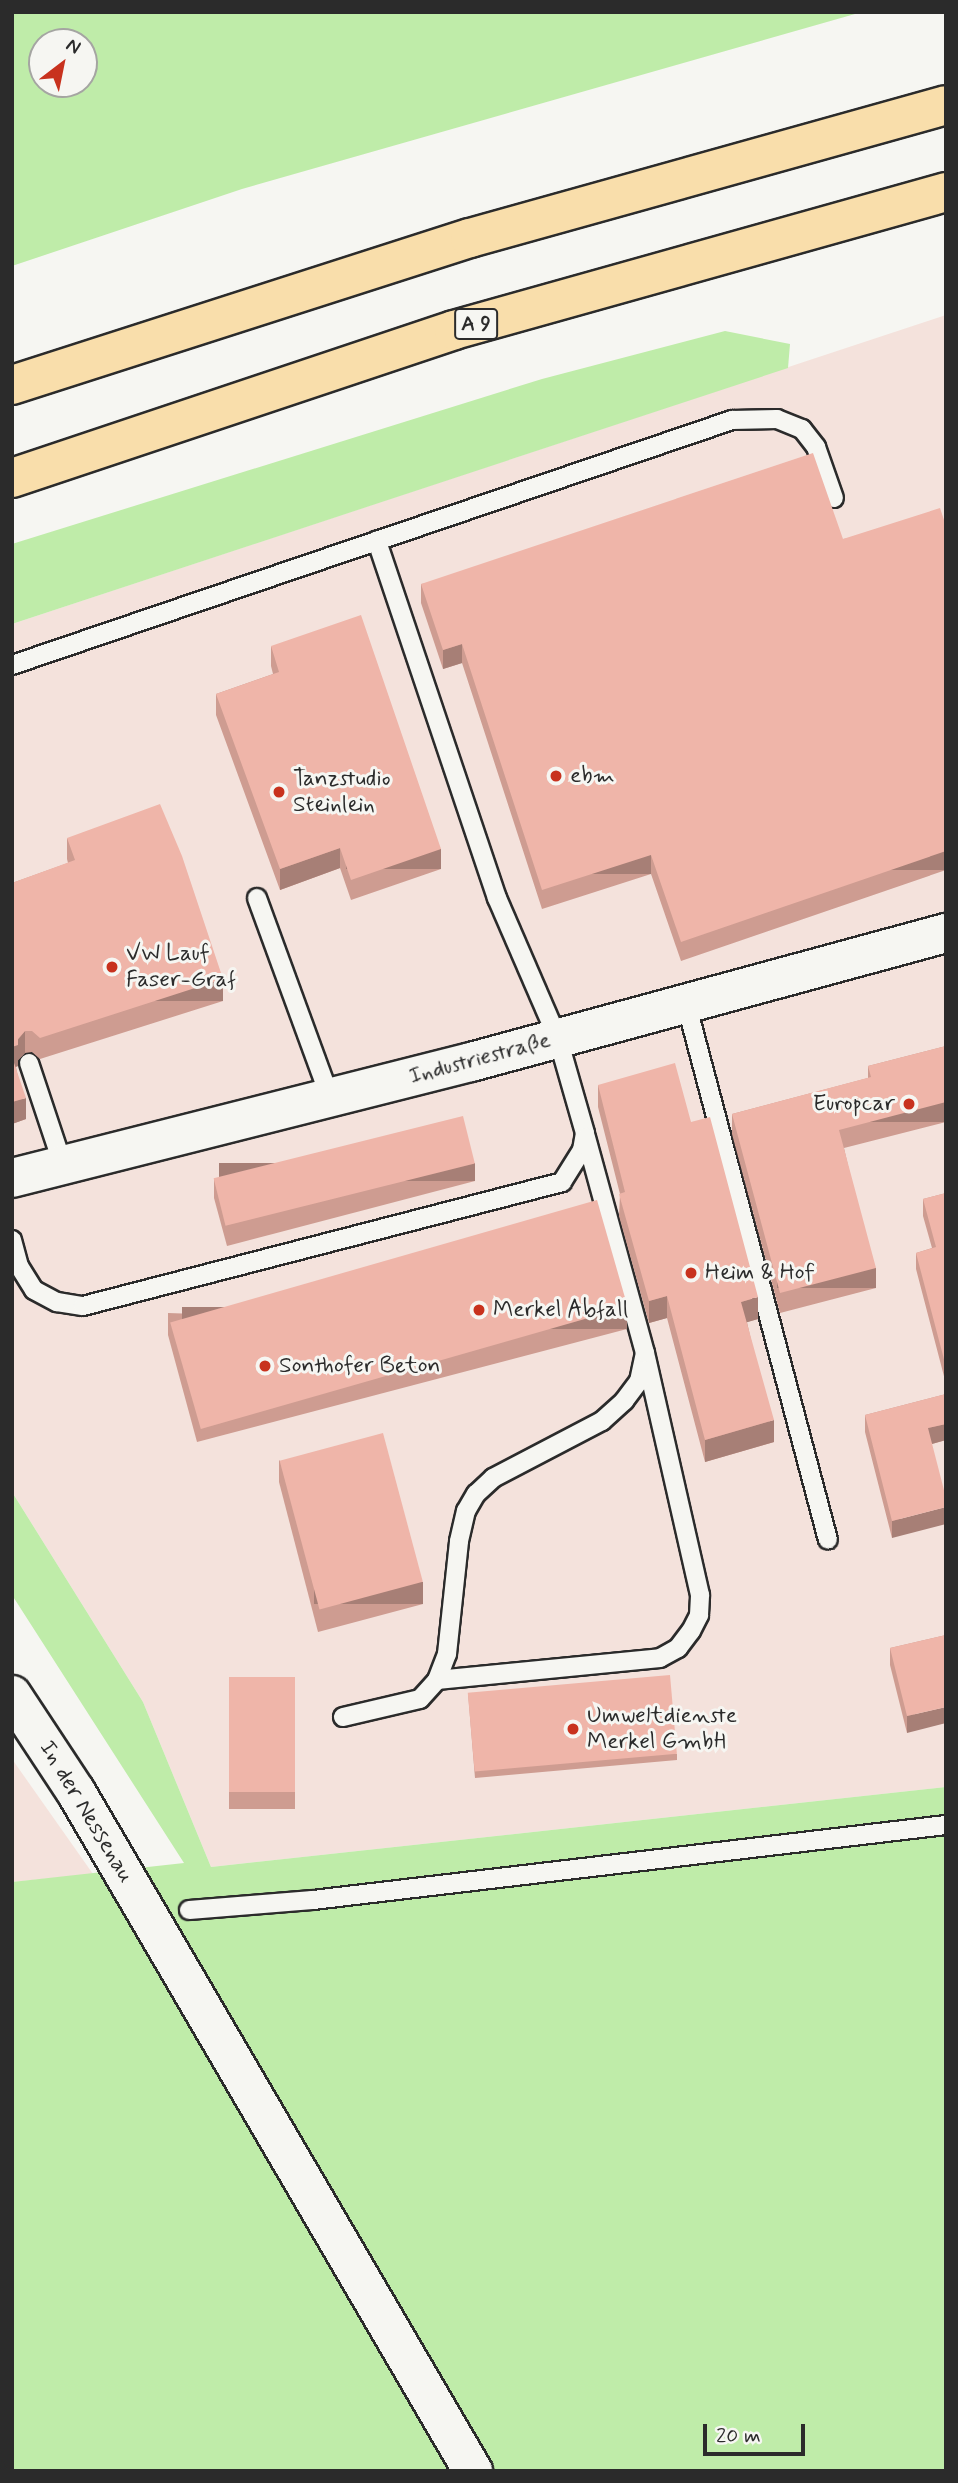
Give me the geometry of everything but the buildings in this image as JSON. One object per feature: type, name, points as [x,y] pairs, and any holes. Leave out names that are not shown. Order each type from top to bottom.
[{"type":"highway","points":[[12,385],[470,238],[946,105]]},
{"type":"highway","name":"A 9","points":[[12,478],[454,330],[946,192]]},
{"type":"street","name":"Industriestraße","points":[[12,1178],[558,1039],[686,1003],[944,941]]},
{"type":"street","name":"In der Nessenau","points":[[12,1695],[76,1792],[473,2471]]},
{"type":"lane","points":[[12,665],[732,420],[777,419],[802,429],[816,447],[834,498]]},
{"type":"lane","points":[[377,541],[497,898],[558,1039],[645,1353],[700,1595],[699,1615],[691,1631],[678,1648],[660,1658],[437,1680]]},
{"type":"lane","points":[[257,898],[330,1098]]},
{"type":"lane","points":[[686,1003],[828,1540]]},
{"type":"lane","points":[[29,1063],[63,1165]]},
{"type":"lane","points":[[12,1240],[19,1266],[34,1290],[57,1302],[83,1306],[562,1182],[582,1150],[585,1133]]},
{"type":"lane","points":[[343,1717],[420,1699],[437,1680],[447,1654],[459,1541],[466,1511],[476,1494],[493,1478],[602,1421],[624,1401],[639,1381],[645,1353]]},
{"type":"lane","points":[[189,1910],[313,1900],[946,1825]]},
{"type":"shaded area","points":[[946,315],[946,1787],[211,1867],[143,1702],[12,1492],[12,624]]},
{"type":"shaded area","points":[[12,1759],[93,1874],[12,1882]]},
{"type":"green space","points":[[12,12],[862,12],[242,189],[12,266]]},
{"type":"green space","points":[[725,331],[790,344],[788,368],[12,624],[12,544],[542,379]]},
{"type":"green space","points":[[12,1492],[143,1702],[211,1867],[946,1787],[946,2471],[12,2471],[12,1882],[184,1863],[12,1595]]},
{"type":"place","name":"ebm","points":[[556,776]]},
{"type":"place","name":"Tanzstudio Steinlein","points":[[279,792]]},
{"type":"place","name":"VW Lauf Faser-Graf","points":[[112,967]]},
{"type":"place","name":"Europcar","points":[[909,1104]]},
{"type":"place","name":"Heim & Hof","points":[[691,1273]]},
{"type":"place","name":"Merkel Abfall","points":[[479,1310]]},
{"type":"place","name":"Sonthofer Beton","points":[[265,1366]]},
{"type":"place","name":"Umweltdienste Merkel GmbH","points":[[573,1729]]}]
